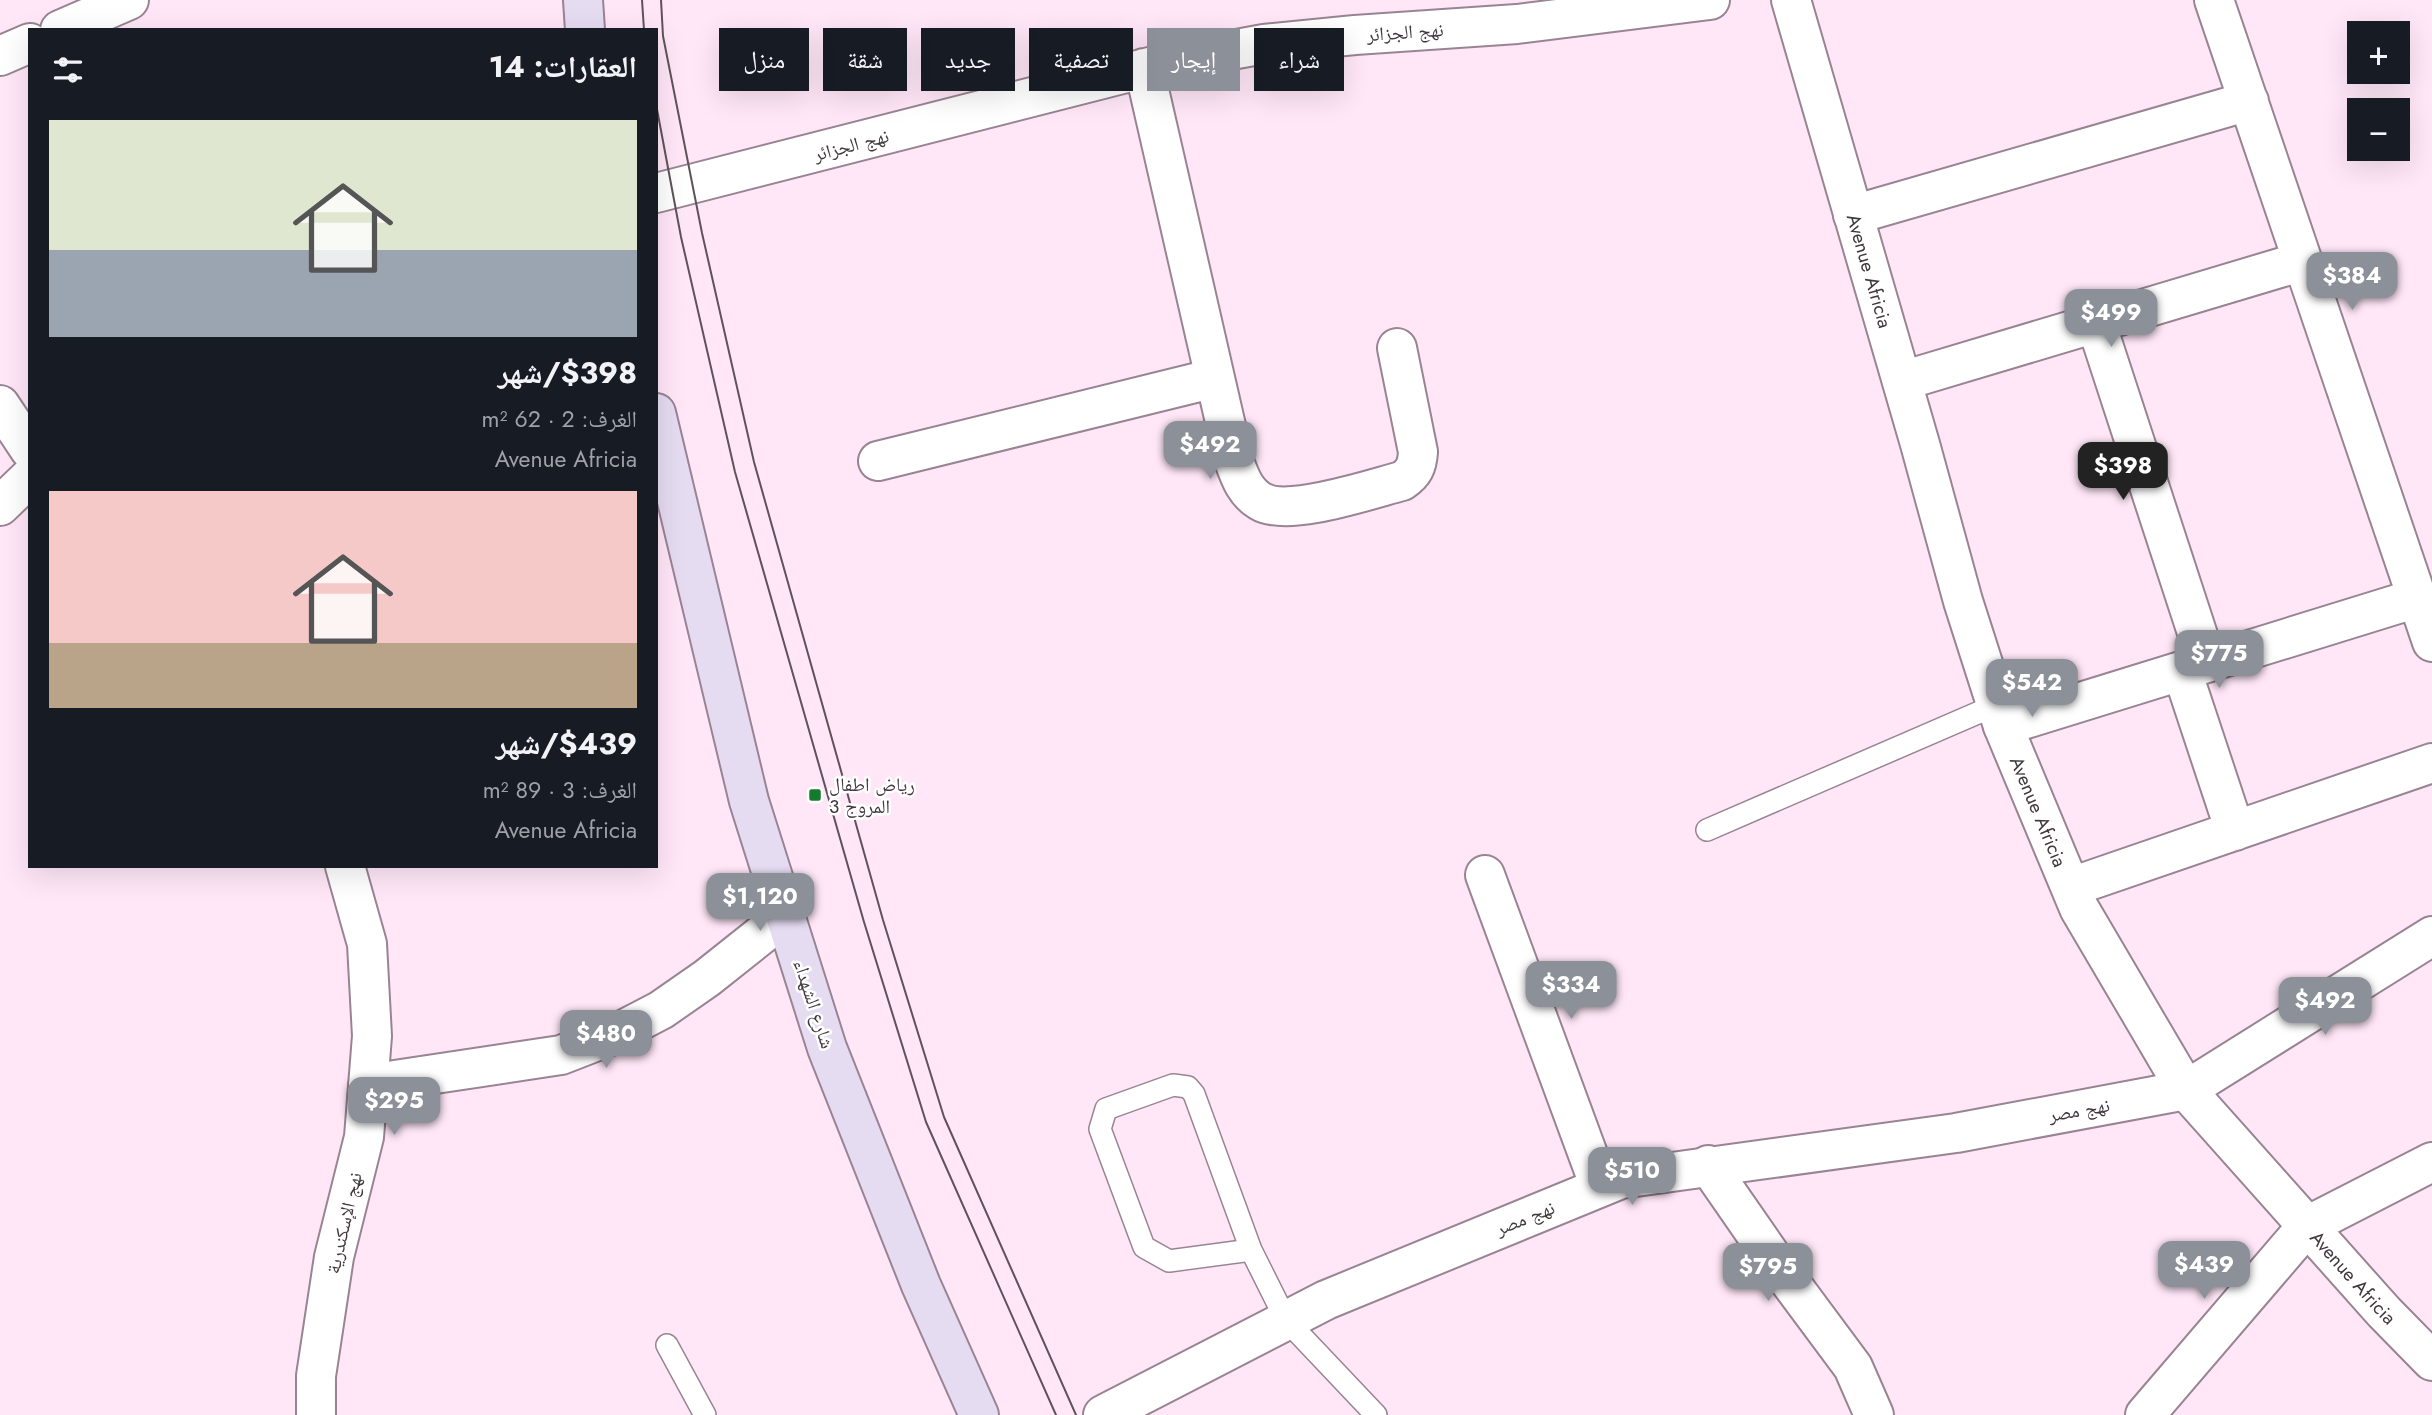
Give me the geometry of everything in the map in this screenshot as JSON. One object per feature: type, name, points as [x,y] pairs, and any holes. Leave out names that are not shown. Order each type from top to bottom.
[{"type":"main road","points":[[583,0],[585,28]]},
{"type":"main road","name":"شارع الشهداء","points":[[658,421],[749,802],[827,1048],[921,1285],[979,1415]]},
{"type":"street","name":"نهج الجزائر","points":[[658,193],[1177,60],[1264,44],[1517,24],[1538,10],[1710,0]]},
{"type":"street","name":"Avenue Africia","points":[[1791,0],[1963,601],[2000,715],[2080,908],[2186,1090],[2384,1312],[2432,1361]]},
{"type":"street","points":[[2214,0],[2432,642]]},
{"type":"street","points":[[67,28],[125,12]]},
{"type":"street","points":[[0,56],[28,44]]},
{"type":"street","points":[[1144,68],[1234,461],[1249,492],[1261,502],[1276,507],[1296,507],[1402,481],[1412,474],[1418,452],[1397,348]]},
{"type":"street","points":[[1853,215],[2249,101]]},
{"type":"street","points":[[1902,381],[2303,261]]},
{"type":"street","points":[[2096,323],[2195,667],[2235,831]]},
{"type":"street","points":[[878,461],[1215,378]]},
{"type":"street","points":[[0,405],[28,447]]},
{"type":"street","points":[[0,506],[28,479]]},
{"type":"street","points":[[2000,715],[2195,667],[2417,598]]},
{"type":"street","points":[[2071,887],[2432,763]]},
{"type":"street","name":"نهج الإسكندرية","points":[[316,1415],[316,1376],[334,1257],[364,1137],[372,1037],[367,944],[346,868]]},
{"type":"street","points":[[1485,875],[1600,1187]]},
{"type":"street","points":[[368,1084],[561,1055],[615,1034],[661,1010],[708,978],[785,916]]},
{"type":"street","points":[[2186,1090],[2432,936]]},
{"type":"street","name":"نهج مصر","points":[[1103,1415],[1326,1300],[1620,1179],[1956,1133],[2186,1090]]},
{"type":"street","points":[[2145,1415],[2307,1226],[2432,1163]]},
{"type":"street","points":[[1708,1165],[1853,1367],[1874,1415]]},
{"type":"lane","points":[[1707,830],[2000,715]]},
{"type":"lane","points":[[1251,1250],[1169,1261],[1144,1247],[1100,1129],[1106,1109],[1173,1085],[1188,1087],[1194,1094],[1251,1250],[1286,1320],[1376,1415]]},
{"type":"lane","points":[[667,1345],[705,1415]]},
{"type":"tram line","points":[[642,0],[644,28]]},
{"type":"tram line","points":[[661,0],[663,36],[702,233],[754,462],[883,920],[944,1117],[1076,1415]]},
{"type":"tram line","points":[[658,115],[681,237],[735,472],[864,922],[926,1122],[1056,1415]]},
{"type":"place","name":"رياض اطفال المروج 3","points":[[815,795]]}]
